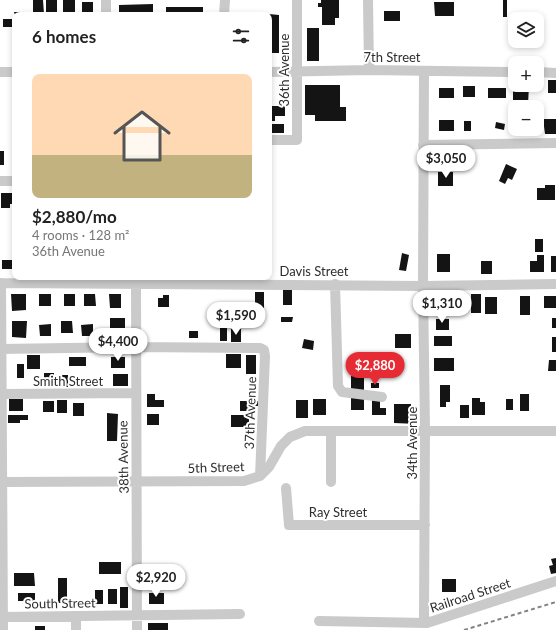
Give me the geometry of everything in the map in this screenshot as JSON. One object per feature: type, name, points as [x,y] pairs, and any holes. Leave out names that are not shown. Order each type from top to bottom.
[{"type":"street","points":[[106,0],[106,12]]},
{"type":"street","points":[[224,0],[224,12]]},
{"type":"street","name":"36th Avenue","points":[[272,140],[297,140],[297,0]]},
{"type":"street","points":[[368,0],[369,70]]},
{"type":"street","name":"7th Street","points":[[272,72],[369,70],[508,72]]},
{"type":"street","name":"34th Avenue","points":[[424,71],[423,286],[426,430],[424,617],[428,622]]},
{"type":"street","points":[[0,72],[12,72]]},
{"type":"street","points":[[544,72],[556,73]]},
{"type":"street","points":[[423,145],[556,143]]},
{"type":"street","points":[[0,180],[12,181]]},
{"type":"street","name":"Davis Street","points":[[0,283],[106,280],[136,284],[222,280],[423,286],[556,284]]},
{"type":"street","points":[[0,283],[1,617],[3,630]]},
{"type":"street","name":"38th Avenue","points":[[136,284],[137,630]]},
{"type":"street","points":[[335,284],[338,386],[342,392],[382,397]]},
{"type":"street","points":[[0,349],[135,347]]},
{"type":"street","name":"37th Avenue","points":[[135,347],[260,348],[264,350],[263,433],[260,476]]},
{"type":"street","name":"Smith Street","points":[[1,394],[136,393]]},
{"type":"street","name":"5th Street","points":[[1,482],[244,481],[260,476],[269,467],[281,446],[290,437],[304,431],[556,431]]},
{"type":"street","points":[[331,432],[331,482]]},
{"type":"street","name":"Ray Street","points":[[286,488],[289,524],[425,525]]},
{"type":"street","name":"Railroad Street","points":[[319,620],[428,622],[556,581]]},
{"type":"street","name":"South Street","points":[[1,617],[240,614]]},
{"type":"street","points":[[76,616],[76,630]]},
{"type":"building","points":[[33,0],[43,0],[44,12],[33,12]]},
{"type":"building","points":[[46,0],[57,0],[57,12],[46,12]]},
{"type":"building","points":[[63,0],[75,0],[75,12],[63,12]]},
{"type":"building","points":[[321,0],[339,0],[339,18],[335,18],[335,25],[322,25],[322,7],[318,7],[318,3],[321,3]]},
{"type":"building","points":[[503,0],[507,0],[507,17],[503,17]]},
{"type":"building","points":[[82,2],[93,2],[93,12],[82,12]]},
{"type":"building","points":[[434,2],[454,2],[454,16],[435,16]]},
{"type":"building","points":[[153,4],[153,12],[119,12],[119,5]]},
{"type":"building","points":[[166,7],[203,7],[203,12],[166,12]]},
{"type":"building","points":[[384,11],[400,11],[400,21],[384,21]]},
{"type":"building","points":[[272,14],[279,15],[279,53],[272,53]]},
{"type":"building","points":[[3,19],[12,19],[12,27],[3,27]]},
{"type":"building","points":[[307,28],[319,28],[319,61],[307,61]]},
{"type":"building","points":[[548,80],[556,80],[556,93],[548,93]]},
{"type":"building","points":[[305,85],[340,85],[340,107],[346,107],[346,121],[315,121],[315,115],[305,115]]},
{"type":"building","points":[[463,86],[475,86],[475,97],[463,97]]},
{"type":"building","points":[[439,88],[454,88],[454,98],[439,98]]},
{"type":"building","points":[[488,88],[506,88],[506,98],[488,98]]},
{"type":"building","points":[[513,92],[529,92],[528,100],[513,100]]},
{"type":"building","points":[[272,106],[285,106],[285,116],[275,116],[275,121],[272,121]]},
{"type":"building","points":[[544,119],[556,119],[556,134],[545,134]]},
{"type":"building","points":[[439,120],[454,120],[454,131],[439,131]]},
{"type":"building","points":[[464,121],[471,121],[471,131],[464,131]]},
{"type":"building","points":[[496,122],[505,124],[504,130],[495,128]]},
{"type":"building","points":[[272,124],[284,124],[284,133],[272,133]]},
{"type":"building","points":[[0,151],[4,151],[4,165],[0,165]]},
{"type":"building","points":[[506,164],[517,169],[512,180],[508,178],[505,184],[499,181]]},
{"type":"building","points":[[438,172],[453,172],[453,186],[438,186]]},
{"type":"building","points":[[545,185],[555,185],[555,200],[537,200],[537,188],[545,188]]},
{"type":"building","points":[[1,193],[12,193],[12,204],[10,204],[10,208],[1,208]]},
{"type":"building","points":[[535,239],[543,239],[543,252],[535,252]]},
{"type":"building","points":[[402,253],[409,255],[406,271],[399,270]]},
{"type":"building","points":[[437,254],[450,254],[450,272],[437,272]]},
{"type":"building","points":[[537,255],[544,255],[544,272],[530,272],[530,261],[537,261]]},
{"type":"building","points":[[551,256],[556,256],[556,272],[551,272]]},
{"type":"building","points":[[2,260],[12,260],[12,269],[2,269]]},
{"type":"building","points":[[481,261],[492,261],[492,274],[481,274]]},
{"type":"building","points":[[283,290],[292,290],[292,305],[283,305]]},
{"type":"building","points":[[255,292],[264,292],[264,308],[255,308]]},
{"type":"building","points":[[11,294],[26,294],[26,310],[12,311]]},
{"type":"building","points":[[39,294],[51,294],[51,306],[39,306]]},
{"type":"building","points":[[64,294],[75,294],[75,306],[64,306]]},
{"type":"building","points":[[84,294],[95,294],[96,306],[84,306]]},
{"type":"building","points":[[109,294],[121,294],[121,308],[110,308]]},
{"type":"building","points":[[452,294],[464,294],[464,309],[452,309]]},
{"type":"building","points":[[471,294],[481,294],[481,313],[471,313]]},
{"type":"building","points":[[163,295],[169,295],[169,307],[158,307],[158,298],[163,298]]},
{"type":"building","points":[[520,296],[530,296],[530,315],[520,315]]},
{"type":"building","points":[[544,296],[556,296],[556,308],[544,308]]},
{"type":"building","points":[[485,297],[497,297],[497,314],[485,314]]},
{"type":"building","points":[[281,317],[293,317],[292,322],[281,322]]},
{"type":"building","points":[[110,318],[125,318],[125,335],[110,335]]},
{"type":"building","points":[[552,318],[556,318],[556,328],[552,328]]},
{"type":"building","points":[[436,319],[449,319],[449,330],[436,330]]},
{"type":"building","points":[[12,321],[27,321],[26,338],[12,337]]},
{"type":"building","points":[[61,321],[72,321],[73,333],[61,333]]},
{"type":"building","points":[[51,324],[51,336],[40,336],[39,325]]},
{"type":"building","points":[[93,324],[93,336],[82,336],[81,325]]},
{"type":"building","points":[[220,327],[227,327],[227,341],[220,341]]},
{"type":"building","points":[[231,329],[241,329],[241,342],[231,342]]},
{"type":"building","points":[[189,331],[198,331],[198,338],[189,338]]},
{"type":"building","points":[[395,334],[411,334],[411,348],[395,348]]},
{"type":"building","points":[[434,336],[452,336],[452,346],[434,346]]},
{"type":"building","points":[[552,337],[556,337],[556,352],[552,352]]},
{"type":"building","points":[[304,339],[314,341],[313,350],[302,348]]},
{"type":"building","points":[[226,354],[241,354],[241,368],[226,368]]},
{"type":"building","points":[[27,355],[40,355],[40,369],[27,369]]},
{"type":"building","points":[[246,355],[256,355],[256,374],[246,374]]},
{"type":"building","points":[[69,357],[86,357],[86,366],[69,366]]},
{"type":"building","points":[[111,357],[125,357],[125,368],[111,368]]},
{"type":"building","points":[[434,358],[454,358],[454,371],[434,371]]},
{"type":"building","points":[[549,360],[556,360],[556,371],[548,371]]},
{"type":"building","points":[[17,364],[24,364],[24,378],[17,378]]},
{"type":"building","points":[[44,373],[54,373],[54,386],[44,386]]},
{"type":"building","points":[[113,374],[128,374],[128,386],[113,386]]},
{"type":"building","points":[[58,375],[68,375],[68,387],[58,387]]},
{"type":"building","points":[[351,376],[364,376],[364,410],[351,410]]},
{"type":"building","points":[[371,383],[379,383],[379,388],[371,388]]},
{"type":"building","points":[[440,385],[450,385],[450,402],[446,402],[446,407],[440,407]]},
{"type":"building","points":[[147,394],[155,394],[155,400],[164,400],[164,407],[147,407]]},
{"type":"building","points":[[520,394],[529,394],[529,411],[520,411]]},
{"type":"building","points":[[472,398],[480,398],[480,402],[485,402],[485,415],[472,415]]},
{"type":"building","points":[[9,399],[23,399],[23,411],[9,411]]},
{"type":"building","points":[[313,399],[326,399],[326,415],[313,415]]},
{"type":"building","points":[[506,399],[513,399],[513,410],[506,410]]},
{"type":"building","points":[[57,400],[67,400],[67,413],[57,413]]},
{"type":"building","points":[[296,400],[308,400],[308,418],[296,418]]},
{"type":"building","points":[[372,400],[380,400],[380,408],[386,408],[386,415],[372,415]]},
{"type":"building","points":[[43,401],[54,401],[54,412],[43,412]]},
{"type":"building","points":[[240,401],[258,401],[258,406],[253,406],[253,411],[240,411]]},
{"type":"building","points":[[73,403],[84,403],[84,416],[73,416]]},
{"type":"building","points":[[394,404],[411,404],[411,416],[418,416],[418,424],[394,423]]},
{"type":"building","points":[[460,405],[469,405],[469,418],[460,418]]},
{"type":"building","points":[[107,413],[118,414],[117,441],[107,441]]},
{"type":"building","points":[[147,414],[159,414],[159,425],[147,425]]},
{"type":"building","points":[[8,415],[28,415],[28,420],[20,420],[20,423],[8,423]]},
{"type":"building","points":[[231,415],[249,415],[249,427],[231,427]]},
{"type":"building","points":[[556,558],[556,573],[551,574],[549,566],[553,565],[551,559]]},
{"type":"building","points":[[99,562],[121,562],[121,574],[99,574]]},
{"type":"building","points":[[147,566],[162,566],[162,578],[147,578]]},
{"type":"building","points":[[14,573],[34,573],[35,586],[14,586]]},
{"type":"building","points":[[58,578],[67,578],[67,603],[58,603]]},
{"type":"building","points":[[442,579],[456,579],[456,592],[442,592]]},
{"type":"building","points":[[120,587],[128,587],[128,608],[120,608]]},
{"type":"building","points":[[108,589],[117,589],[117,604],[108,604]]},
{"type":"building","points":[[95,590],[103,590],[103,604],[95,604]]},
{"type":"building","points":[[18,593],[35,593],[35,601],[18,601]]},
{"type":"building","points":[[149,593],[164,593],[164,604],[149,604]]},
{"type":"building","points":[[148,623],[168,623],[168,630],[148,630]]},
{"type":"building","points":[[35,626],[45,626],[45,630],[35,630]]},
{"type":"railway","points":[[464,630],[556,602]]}]
